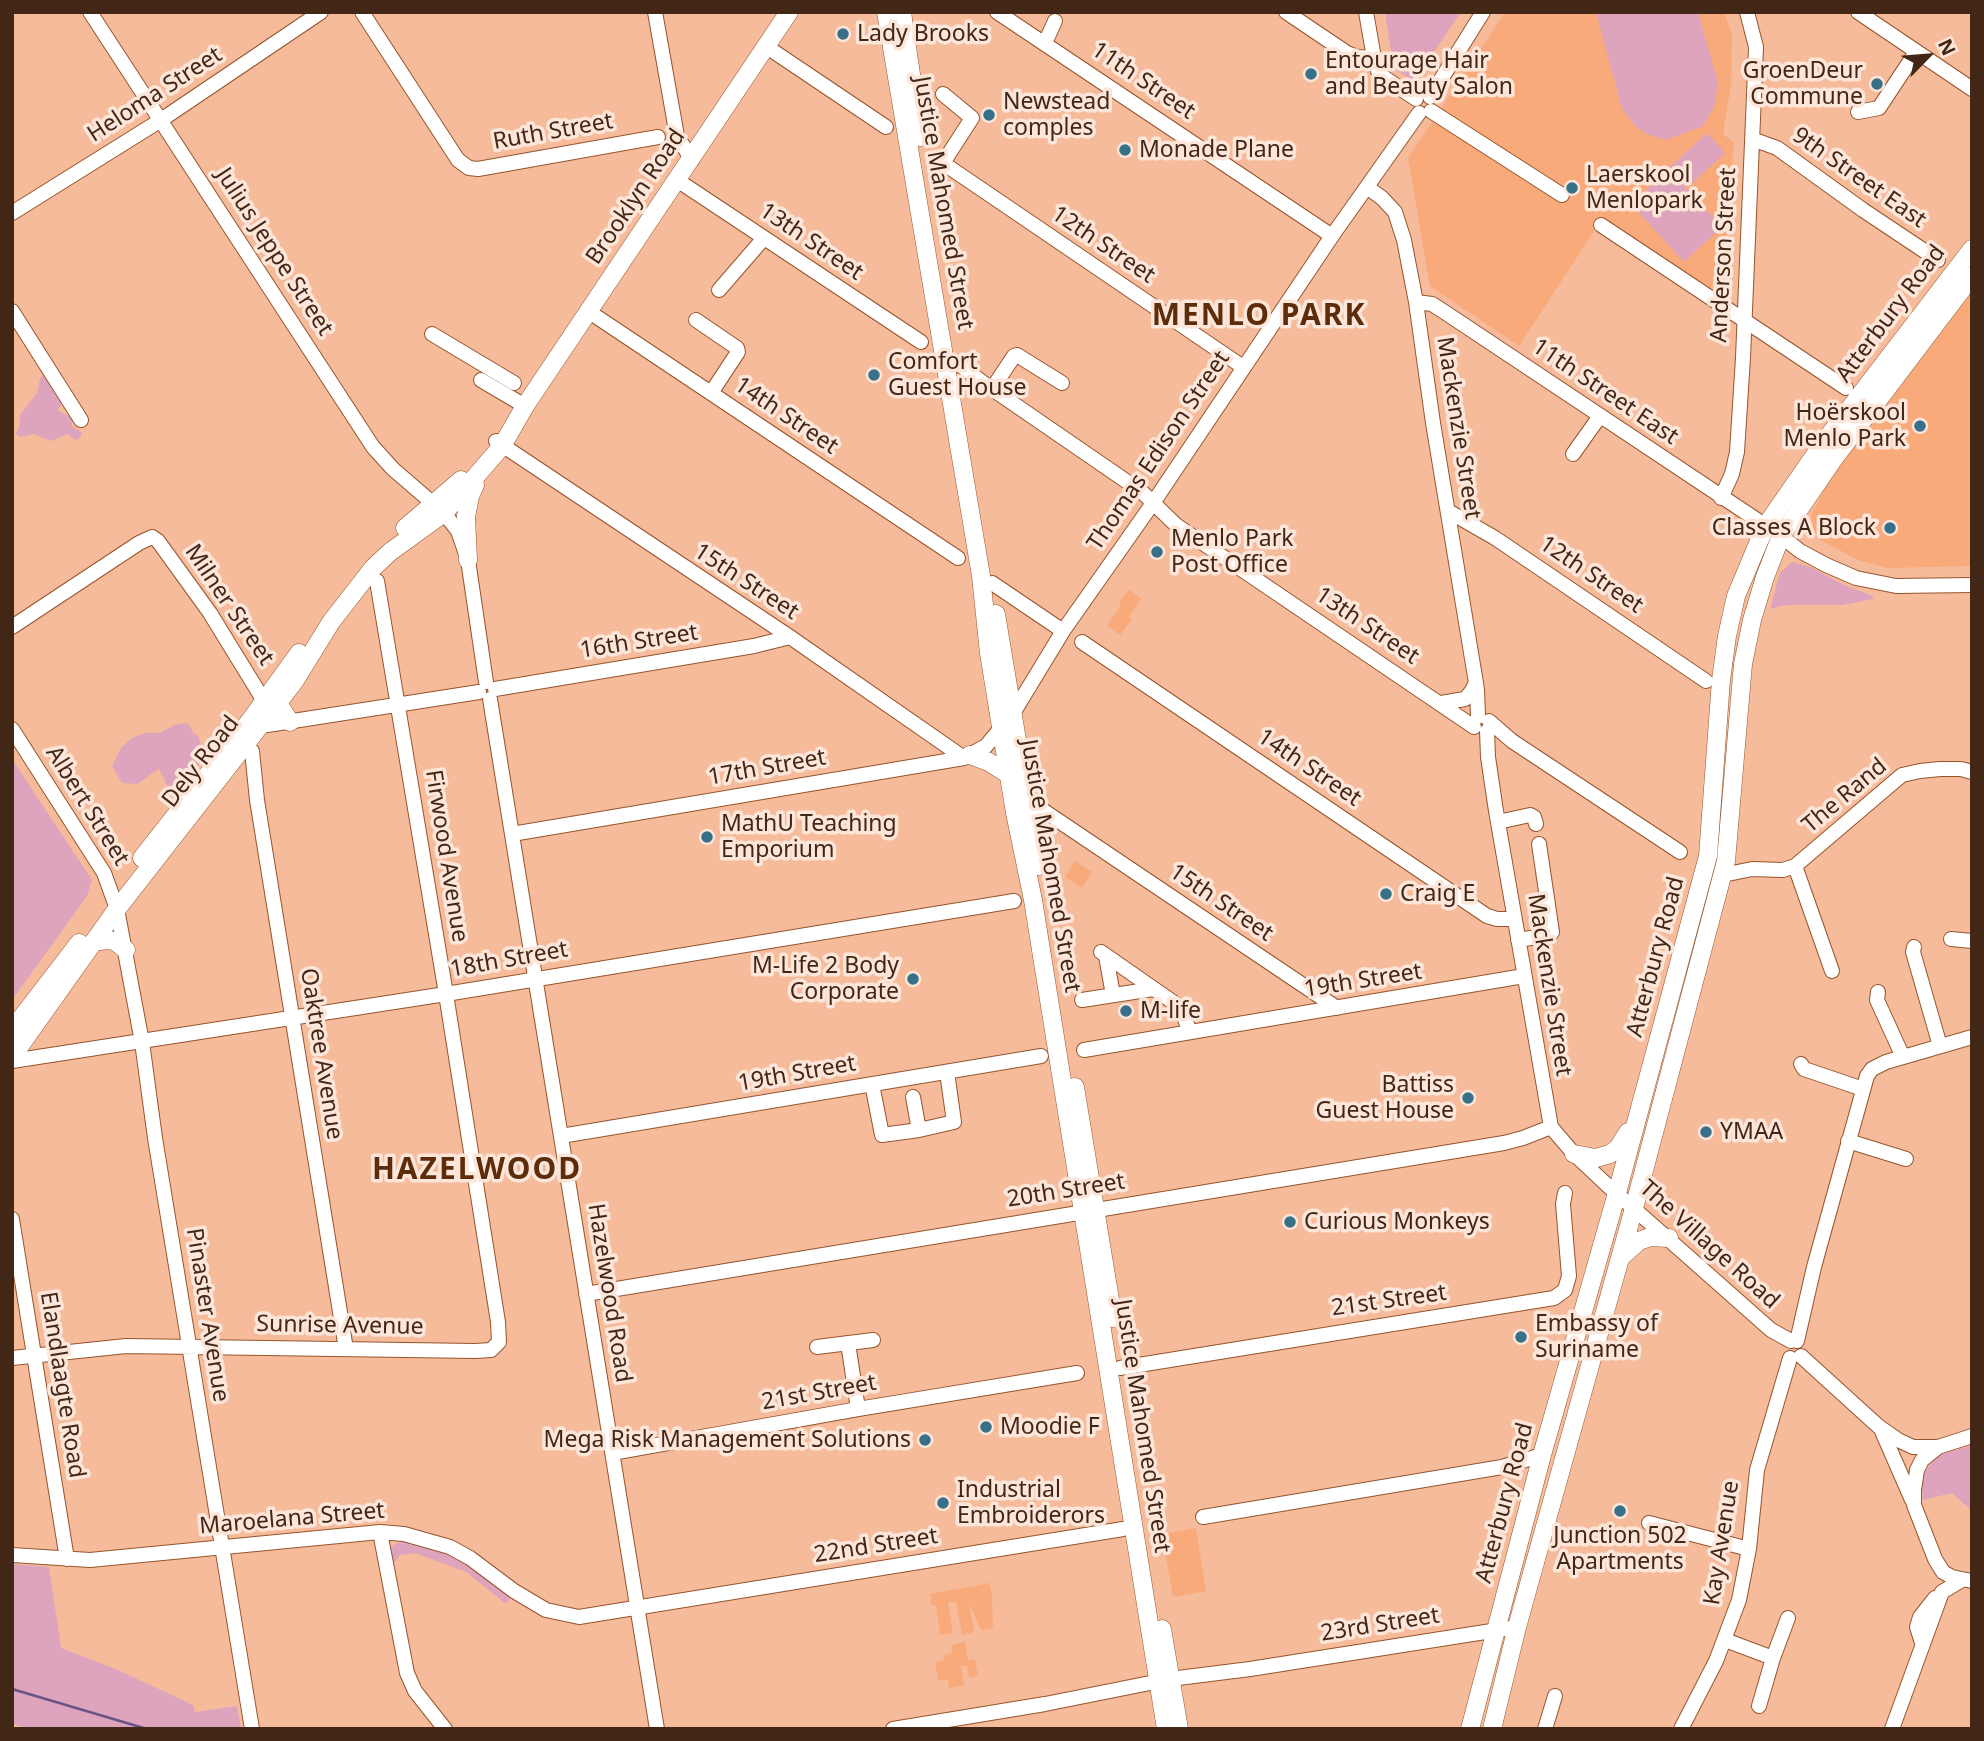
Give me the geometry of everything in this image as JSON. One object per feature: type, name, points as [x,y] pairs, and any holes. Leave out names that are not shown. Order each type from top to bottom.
[{"type":"main road","name":"Brooklyn Road","points":[[439,508],[482,472],[789,12]]},
{"type":"main road","name":"Justice Mahomed Street","points":[[886,12],[981,576],[989,653],[1007,721],[1009,775],[1120,1367],[1164,1684],[1166,1729]]},
{"type":"main road","name":"Justice Mahomed Street","points":[[902,12],[992,583],[1007,721],[1089,1210],[1164,1684],[1179,1729]]},
{"type":"main road","name":"Atterbury Road","points":[[1471,1729],[1542,1455],[1617,1194],[1708,856],[1721,680],[1736,596],[1824,442],[1972,249]]},
{"type":"main road","name":"Atterbury Road","points":[[1492,1729],[1517,1627],[1634,1208],[1723,875],[1743,663],[1773,531],[1835,457],[1972,276]]},
{"type":"main road","name":"Brooklyn Road","points":[[439,508],[499,443]]},
{"type":"main road","points":[[468,560],[465,526],[467,507],[482,472]]},
{"type":"main road","name":"Dely Road","points":[[12,1030],[233,754],[365,564],[439,508]]},
{"type":"main road","name":"Dely Road","points":[[233,754],[261,726],[271,702]]},
{"type":"main road","points":[[271,702],[290,722]]},
{"type":"main road","points":[[233,754],[249,730],[261,726]]},
{"type":"main road","points":[[967,757],[989,762],[1009,775]]},
{"type":"main road","name":"Dely Road","points":[[12,1059],[93,943],[115,903]]},
{"type":"main road","points":[[93,943],[115,941],[125,950]]},
{"type":"main road","points":[[1574,1154],[1595,1158],[1610,1154],[1623,1140],[1642,1101]]},
{"type":"main road","points":[[1620,1258],[1639,1241],[1650,1237],[1669,1238]]},
{"type":"street","name":"Julius Jeppe Street","points":[[90,12],[373,447],[393,469],[439,508]]},
{"type":"street","name":"Heloma Street","points":[[12,213],[161,120],[321,12]]},
{"type":"street","name":"Ruth Street","points":[[362,12],[458,160],[469,168],[478,169],[658,137]]},
{"type":"street","points":[[655,12],[677,136],[692,160]]},
{"type":"street","name":"11th Street","points":[[997,12],[1332,236]]},
{"type":"street","points":[[1286,12],[1347,53],[1357,57],[1374,58]]},
{"type":"street","points":[[1366,12],[1374,58],[1381,75],[1562,195]]},
{"type":"street","name":"Thomas Edison Street","points":[[1007,721],[1063,631],[1424,105],[1483,12]]},
{"type":"street","name":"Anderson Street","points":[[1721,498],[1732,474],[1737,452],[1756,47],[1747,12]]},
{"type":"street","points":[[1858,12],[1972,89]]},
{"type":"street","points":[[1045,43],[1055,21]]},
{"type":"street","points":[[767,47],[886,127]]},
{"type":"street","points":[[1858,112],[1878,108],[1916,52]]},
{"type":"street","name":"12th Street","points":[[943,94],[972,118],[940,161],[1243,368]]},
{"type":"street","name":"9th Street East","points":[[1752,139],[1786,154],[1938,260]]},
{"type":"street","name":"13th Street","points":[[677,180],[920,342]]},
{"type":"street","name":"Mackenzie Street","points":[[1367,187],[1387,202],[1397,217],[1416,302],[1498,822],[1551,1127]]},
{"type":"street","points":[[1601,225],[1846,388]]},
{"type":"street","points":[[719,290],[764,238]]},
{"type":"street","name":"11th Street East","points":[[1416,302],[1435,306],[1800,551],[1856,578],[1912,587],[1972,586]]},
{"type":"street","points":[[12,311],[81,420]]},
{"type":"street","name":"14th Street","points":[[588,311],[958,558]]},
{"type":"street","points":[[696,320],[737,348],[738,352],[711,393]]},
{"type":"street","points":[[432,334],[524,408]]},
{"type":"street","points":[[987,386],[1017,355],[1062,383]]},
{"type":"street","name":"13th Street","points":[[955,361],[987,386],[1142,492],[1175,525],[1445,706],[1515,742],[1680,852]]},
{"type":"street","points":[[488,378],[514,383]]},
{"type":"street","points":[[1573,454],[1601,416]]},
{"type":"street","name":"15th Street","points":[[499,443],[967,757]]},
{"type":"street","name":"Hazelwood Road","points":[[439,508],[460,535],[468,560],[657,1729]]},
{"type":"street","name":"12th Street","points":[[1448,511],[1495,538],[1706,681]]},
{"type":"street","name":"Milner Street","points":[[12,627],[139,542],[152,537],[158,541],[210,613],[271,702]]},
{"type":"street","name":"Firwood Avenue","points":[[377,581],[446,994],[500,1336],[498,1345]]},
{"type":"street","points":[[992,583],[1063,631]]},
{"type":"street","name":"16th Street","points":[[261,726],[488,691],[754,646],[790,637]]},
{"type":"street","name":"14th Street","points":[[1082,642],[1487,916],[1515,919]]},
{"type":"street","points":[[1445,706],[1465,699],[1476,686]]},
{"type":"street","points":[[967,757],[986,746],[1007,721]]},
{"type":"street","name":"Albert Street","points":[[12,729],[104,873],[115,903]]},
{"type":"street","points":[[1488,755],[1515,742]]},
{"type":"street","name":"Oaktree Avenue","points":[[233,754],[252,751],[346,1349]]},
{"type":"street","name":"17th Street","points":[[512,834],[967,757]]},
{"type":"street","name":"The Rand","points":[[1723,875],[1752,869],[1783,870],[1795,866],[1898,777],[1940,769],[1972,772]]},
{"type":"street","name":"15th Street","points":[[1044,811],[1337,1008]]},
{"type":"street","points":[[1498,822],[1530,815],[1534,817],[1536,824]]},
{"type":"street","points":[[1518,940],[1550,936],[1552,932],[1539,844]]},
{"type":"street","points":[[1727,852],[1752,869]]},
{"type":"street","points":[[1795,866],[1832,971]]},
{"type":"street","name":"18th Street","points":[[12,1059],[142,1042],[1014,901]]},
{"type":"street","name":"Pinaster Avenue","points":[[115,903],[142,1042],[253,1729]]},
{"type":"street","points":[[1951,939],[1972,941]]},
{"type":"street","points":[[1914,947],[1913,952],[1940,1046]]},
{"type":"street","points":[[1113,995],[1103,954],[1180,1007],[1190,1032]]},
{"type":"street","name":"19th Street","points":[[1084,1050],[1524,976]]},
{"type":"street","points":[[1083,1000],[1153,989]]},
{"type":"street","points":[[1878,992],[1877,1000],[1903,1057]]},
{"type":"street","name":"Kay Avenue","points":[[1681,1729],[1725,1640],[1739,1600],[1749,1549],[1757,1470],[1793,1349],[1863,1089],[1872,1069],[1972,1037]]},
{"type":"street","name":"19th Street","points":[[562,1136],[1041,1056]]},
{"type":"street","points":[[1801,1064],[1804,1069],[1863,1089]]},
{"type":"street","points":[[872,1084],[882,1135],[951,1125],[954,1122],[947,1072]]},
{"type":"street","points":[[913,1097],[919,1130]]},
{"type":"street","points":[[1551,1127],[1574,1154],[1617,1194]]},
{"type":"street","name":"20th Street","points":[[586,1294],[1504,1143],[1551,1127]]},
{"type":"street","points":[[1848,1142],[1906,1159]]},
{"type":"street","name":"21st Street","points":[[1120,1367],[1554,1298],[1565,1290],[1569,1276],[1563,1204],[1565,1193]]},
{"type":"street","name":"The Village Road","points":[[1617,1194],[1793,1349]]},
{"type":"street","name":"Elandlaagte Road","points":[[12,1219],[67,1559]]},
{"type":"street","points":[[817,1347],[873,1340]]},
{"type":"street","points":[[848,1343],[858,1409]]},
{"type":"street","name":"Sunrise Avenue","points":[[12,1359],[113,1347],[486,1351],[498,1345]]},
{"type":"street","points":[[1793,1349],[1878,1426],[1906,1445],[1938,1447],[1972,1436]]},
{"type":"street","name":"21st Street","points":[[612,1453],[1077,1373]]},
{"type":"street","points":[[1878,1426],[1892,1451],[1935,1559],[1943,1572],[1967,1581]]},
{"type":"street","points":[[1914,1504],[1916,1470],[1938,1447]]},
{"type":"street","points":[[1203,1517],[1502,1467],[1542,1455]]},
{"type":"street","points":[[1502,1467],[1523,1469],[1535,1485]]},
{"type":"street","points":[[1649,1523],[1749,1549]]},
{"type":"street","name":"22nd Street","points":[[637,1607],[1123,1529]]},
{"type":"street","points":[[380,1532],[407,1673],[415,1691],[445,1729]]},
{"type":"street","name":"Maroelana Street","points":[[12,1555],[102,1559],[380,1532],[404,1534],[450,1547],[470,1558],[528,1600],[555,1613],[579,1617],[637,1607]]},
{"type":"street","points":[[1935,1559],[1937,1599]]},
{"type":"street","points":[[1892,1729],[1922,1643],[1917,1630],[1919,1622],[1946,1589],[1967,1581]]},
{"type":"street","points":[[1759,1706],[1788,1618]]},
{"type":"street","name":"23rd Street","points":[[893,1729],[1517,1627]]},
{"type":"street","points":[[1725,1640],[1773,1658]]},
{"type":"street","points":[[1545,1729],[1555,1696]]},
{"type":"shaded area","points":[[1385,12],[1461,12],[1417,77],[1412,80],[1394,69]]},
{"type":"shaded area","name":"Laerskool Menlopark","points":[[1505,12],[1724,12],[1732,34],[1731,85],[1723,134],[1734,143],[1724,271],[1711,288],[1677,269],[1602,219],[1519,346],[1430,286],[1408,158]]},
{"type":"shaded area","points":[[1596,12],[1698,12],[1718,83],[1714,107],[1703,126],[1666,140],[1636,127],[1622,109]]},
{"type":"shaded area","points":[[1707,133],[1725,153],[1688,187],[1670,167]]},
{"type":"shaded area","points":[[1669,169],[1722,227],[1684,262],[1631,204]]},
{"type":"shaded area","name":"Hoërskool Menlo Park","points":[[1972,291],[1972,566],[1888,568],[1858,560],[1815,537],[1811,515],[1836,468]]},
{"type":"shaded area","points":[[46,371],[62,399],[57,410],[72,418],[72,426],[82,433],[80,438],[75,440],[67,434],[51,441],[34,434],[20,437],[16,433],[20,425],[20,415],[37,393],[40,379]]},
{"type":"shaded area","points":[[1792,562],[1810,567],[1844,585],[1873,596],[1873,599],[1842,605],[1786,605],[1770,609],[1780,573]]},
{"type":"shaded area","points":[[1129,589],[1141,599],[1129,617],[1132,619],[1120,635],[1107,626]]},
{"type":"shaded area","points":[[188,723],[194,734],[198,735],[202,760],[187,784],[185,793],[178,796],[167,785],[159,769],[137,784],[122,783],[112,766],[121,748],[132,738],[145,733],[160,733],[174,725]]},
{"type":"shaded area","points":[[12,759],[92,880],[87,896],[12,1000]]},
{"type":"shaded area","points":[[1075,861],[1092,872],[1082,888],[1065,877]]},
{"type":"shaded area","points":[[1972,1445],[1972,1511],[1952,1493],[1923,1500],[1922,1483],[1925,1472],[1933,1461],[1940,1455]]},
{"type":"shaded area","points":[[1196,1528],[1206,1591],[1173,1597],[1163,1541],[1169,1533]]},
{"type":"shaded area","points":[[402,1541],[436,1548],[454,1556],[511,1597],[506,1604],[466,1572],[415,1553],[400,1555],[392,1562],[390,1550],[393,1545]]},
{"type":"shaded area","points":[[12,1564],[49,1567],[61,1648],[118,1670],[193,1705],[195,1712],[237,1706],[241,1729],[25,1729],[12,1723]]},
{"type":"shaded area","points":[[989,1583],[993,1628],[981,1630],[969,1603],[974,1632],[962,1635],[956,1602],[948,1602],[953,1633],[940,1635],[936,1605],[931,1605],[930,1594]]},
{"type":"shaded area","points":[[965,1642],[968,1660],[975,1659],[978,1676],[969,1678],[967,1666],[961,1666],[964,1685],[949,1688],[948,1679],[938,1681],[935,1662],[944,1660],[943,1655],[952,1653],[951,1645]]},
{"type":"waterway","points":[[12,1689],[147,1729]]},
{"type":"place","name":"Lady Brooks","points":[[843,34]]},
{"type":"place","name":"Entourage Hair and Beauty Salon","points":[[1311,74]]},
{"type":"place","name":"GroenDeur Commune","points":[[1877,84]]},
{"type":"place","name":"Newstead comples","points":[[989,115]]},
{"type":"place","name":"Monade Plane","points":[[1125,150]]},
{"type":"place","name":"Laerskool Menlopark","points":[[1572,188]]},
{"type":"place","name":"Comfort Guest House","points":[[874,375]]},
{"type":"place","name":"Hoërskool Menlo Park","points":[[1920,426]]},
{"type":"place","name":"Classes A Block","points":[[1890,528]]},
{"type":"place","name":"Menlo Park Post Office","points":[[1157,552]]},
{"type":"place","name":"MathU Teaching Emporium","points":[[707,837]]},
{"type":"place","name":"Craig E","points":[[1386,894]]},
{"type":"place","name":"M-Life 2 Body Corporate","points":[[913,979]]},
{"type":"place","name":"M-life","points":[[1126,1011]]},
{"type":"place","name":"Battiss Guest House","points":[[1468,1098]]},
{"type":"place","name":"YMAA","points":[[1706,1132]]},
{"type":"place","name":"Curious Monkeys","points":[[1290,1222]]},
{"type":"place","name":"Embassy of Suriname","points":[[1521,1337]]},
{"type":"place","name":"Moodie F","points":[[986,1427]]},
{"type":"place","name":"Mega Risk Management Solutions","points":[[925,1440]]},
{"type":"place","name":"Industrial Embroiderors","points":[[943,1503]]},
{"type":"place","name":"Junction 502 Apartments","points":[[1620,1511]]},
{"type":"district","name":"MENLO PARK","points":[[1259,316]]},
{"type":"district","name":"HAZELWOOD","points":[[477,1170]]}]
